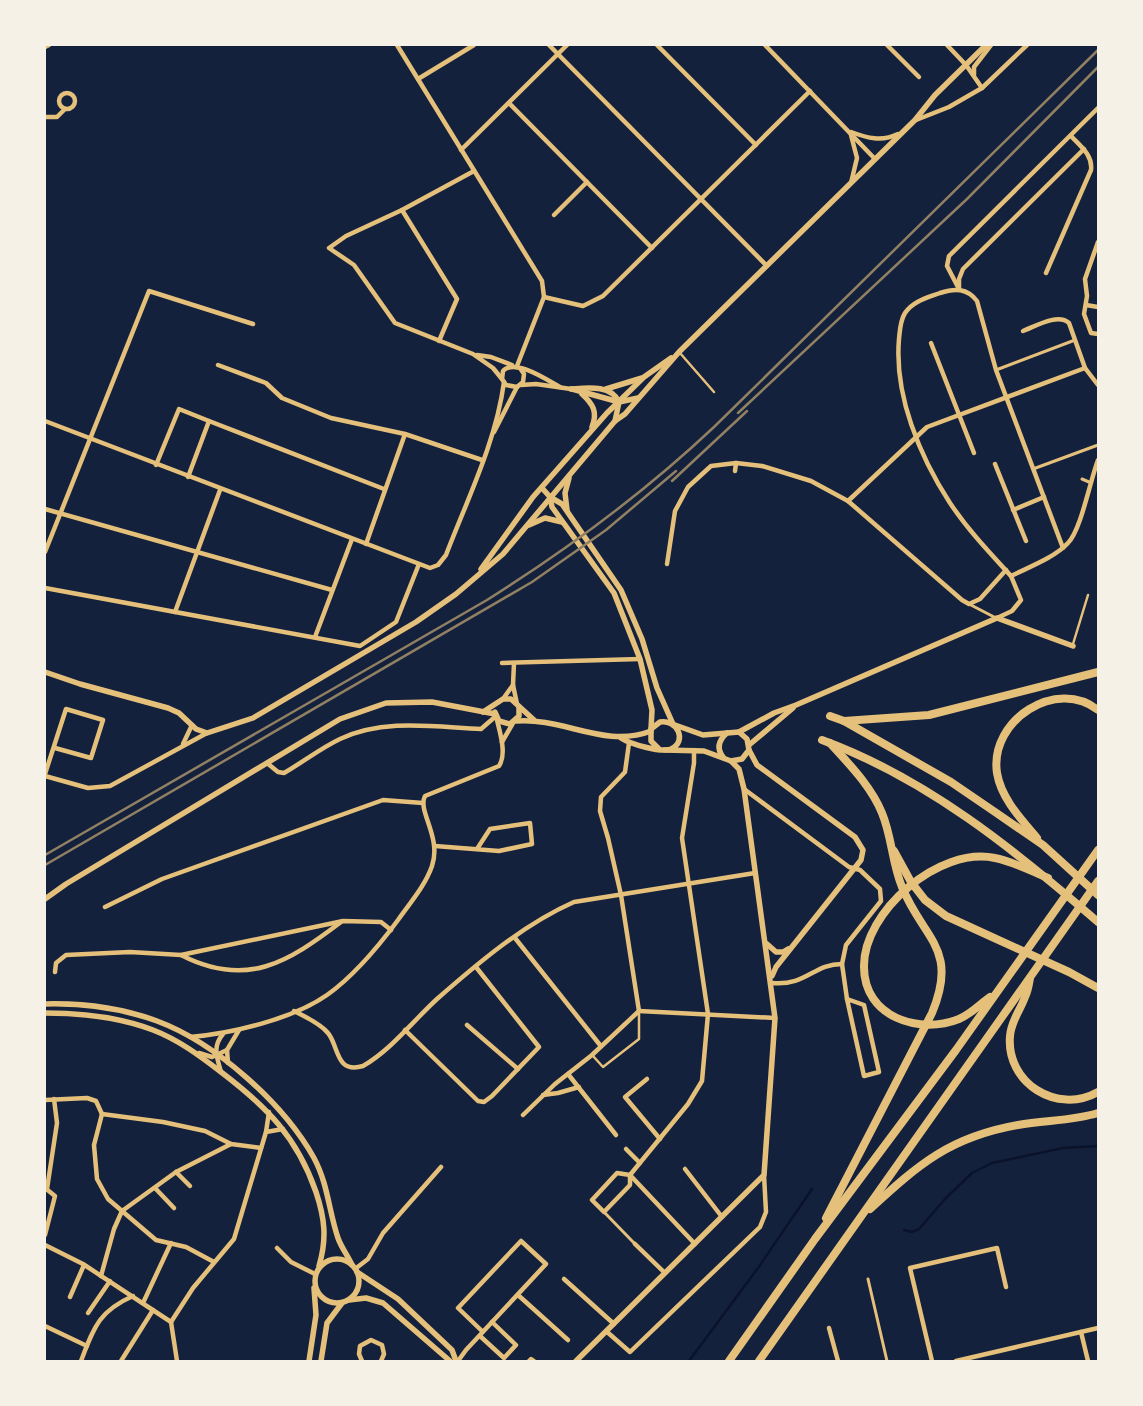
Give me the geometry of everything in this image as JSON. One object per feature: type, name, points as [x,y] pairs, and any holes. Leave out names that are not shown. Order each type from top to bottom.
[{"type":"highway","points":[[844,721],[929,714],[1098,672]]},
{"type":"highway","points":[[1043,845],[1015,811],[1004,793],[997,773],[999,744],[1003,734],[1016,718],[1033,706],[1052,700],[1075,700],[1098,710]]},
{"type":"highway","points":[[830,716],[844,721],[951,782],[1043,845],[1098,895]]},
{"type":"highway","points":[[822,740],[898,774],[928,792],[1048,878],[1098,922]]},
{"type":"highway","points":[[815,1239],[932,1013],[942,983],[940,961],[935,942],[905,896],[898,878],[883,814],[872,794],[830,743]]},
{"type":"highway","points":[[890,843],[911,882],[925,900],[946,916],[1069,972],[1098,988]]},
{"type":"highway","points":[[730,1361],[815,1239],[956,1050],[1098,850]]},
{"type":"highway","points":[[997,991],[966,1016],[937,1025],[912,1025],[901,1021],[882,1008],[869,990],[864,978],[866,948],[872,933],[892,905],[919,878],[948,861],[970,856],[995,858],[1048,878]]},
{"type":"highway","points":[[759,1361],[1098,881]]},
{"type":"highway","points":[[1032,973],[1025,998],[1011,1028],[1010,1047],[1017,1070],[1035,1090],[1056,1099],[1076,1099],[1098,1092]]},
{"type":"highway","points":[[860,1219],[923,1162],[964,1140],[1001,1128],[1078,1118],[1098,1112]]},
{"type":"street","points":[[45,47],[49,45]]},
{"type":"street","points":[[397,45],[542,281],[544,297],[517,366],[504,371],[501,403],[491,438]]},
{"type":"street","points":[[418,79],[474,45]]},
{"type":"street","points":[[549,45],[767,266]]},
{"type":"street","points":[[461,150],[567,45]]},
{"type":"street","points":[[657,45],[756,145]]},
{"type":"street","points":[[765,45],[875,159]]},
{"type":"street","points":[[887,45],[919,77]]},
{"type":"street","points":[[947,45],[966,65],[982,88]]},
{"type":"street","points":[[55,748],[91,758],[102,720],[66,709],[45,775],[75,786],[94,788],[110,786],[207,733],[261,713],[416,622],[503,554],[615,421],[640,397],[679,352],[915,120],[935,95],[986,45]]},
{"type":"street","points":[[974,77],[974,67],[991,45]]},
{"type":"street","points":[[915,120],[949,106],[982,88],[1027,45]]},
{"type":"street","points":[[544,297],[583,306],[603,296],[810,91]]},
{"type":"street","points":[[509,103],[652,248]]},
{"type":"street","points":[[1063,548],[996,370],[980,306],[974,297],[959,289],[947,266],[949,256],[1098,108]]},
{"type":"street","points":[[45,117],[57,117],[65,109]]},
{"type":"street","points":[[850,131],[866,138],[879,139],[890,138],[905,130]]},
{"type":"street","points":[[850,131],[857,158],[851,182]]},
{"type":"street","points":[[1046,273],[1091,170],[1091,162],[1084,149],[1071,136]]},
{"type":"street","points":[[959,289],[959,279],[963,269],[1084,149]]},
{"type":"street","points":[[474,171],[402,210],[346,236],[329,248],[354,265],[395,323],[473,354],[490,357],[517,366],[580,393],[619,402],[640,397]]},
{"type":"street","points":[[554,215],[587,182]]},
{"type":"street","points":[[402,210],[456,299],[439,341]]},
{"type":"street","points":[[1098,242],[1096,256],[1085,279],[1086,304],[1084,314],[1091,333],[1098,334]]},
{"type":"street","points":[[45,899],[83,874],[340,720],[386,703],[432,702],[484,712],[496,716],[506,724],[514,721],[534,720],[621,738],[637,736],[651,730],[660,722],[697,734],[739,732],[774,713],[1012,611],[1021,600],[1011,576],[983,547],[950,502],[933,473],[916,435],[900,376],[898,353],[901,321],[909,308],[917,302],[959,289]]},
{"type":"street","points":[[45,552],[149,291],[253,324]]},
{"type":"street","points":[[1086,304],[1098,307]]},
{"type":"street","points":[[1023,330],[1060,319],[1069,323],[1085,368],[1098,385]]},
{"type":"street","points":[[996,370],[1075,340]]},
{"type":"street","points":[[931,343],[974,453]]},
{"type":"street","points":[[475,577],[542,488],[591,432],[644,378],[679,352]]},
{"type":"street","points":[[473,354],[494,368],[510,387],[536,384],[560,386]]},
{"type":"street","points":[[218,365],[266,383],[282,398],[331,418],[405,434],[482,460]]},
{"type":"street","points":[[45,421],[220,490],[430,568],[436,567],[446,555],[491,438],[519,386],[524,374],[517,366]]},
{"type":"street","points":[[848,501],[916,435],[927,427],[1085,368]]},
{"type":"street","points":[[571,389],[604,390],[644,378]]},
{"type":"street","points":[[604,390],[614,394],[619,402],[615,421]]},
{"type":"street","points":[[580,393],[592,404],[595,412],[591,432]]},
{"type":"street","points":[[156,465],[179,409],[384,489]]},
{"type":"street","points":[[188,477],[209,421]]},
{"type":"street","points":[[366,544],[405,434]]},
{"type":"street","points":[[1033,469],[1098,445]]},
{"type":"street","points":[[1011,576],[1063,548],[1076,532],[1089,482],[1098,460]]},
{"type":"street","points":[[735,471],[736,463]]},
{"type":"street","points":[[667,564],[671,527],[678,501],[688,487],[711,466],[736,463],[762,466],[811,481],[848,501],[968,604],[997,618],[1073,646]]},
{"type":"street","points":[[995,464],[1026,541]]},
{"type":"street","points":[[569,514],[565,493],[574,469]]},
{"type":"street","points":[[1082,479],[1089,482]]},
{"type":"street","points":[[542,488],[550,497],[560,502],[621,590],[642,639],[657,688],[679,733],[678,742],[672,748],[662,750]]},
{"type":"street","points":[[175,612],[220,490]]},
{"type":"street","points":[[550,497],[552,507],[614,593],[640,659],[652,710],[651,741],[662,750]]},
{"type":"street","points":[[1013,510],[1044,497]]},
{"type":"street","points":[[45,509],[332,590]]},
{"type":"street","points":[[526,528],[540,518],[564,523]]},
{"type":"street","points":[[315,637],[352,539]]},
{"type":"street","points":[[45,588],[360,646],[396,622],[419,564]]},
{"type":"street","points":[[968,604],[980,599],[1006,570]]},
{"type":"street","points":[[502,663],[640,659]]},
{"type":"street","points":[[502,744],[514,721],[519,716],[514,685],[514,663]]},
{"type":"street","points":[[45,672],[80,684],[168,708],[179,713],[196,729],[207,733]]},
{"type":"street","points":[[484,712],[500,701],[514,685]]},
{"type":"street","points":[[500,701],[511,699],[534,720]]},
{"type":"street","points":[[423,802],[432,792],[497,768],[502,762],[502,744],[496,716],[500,701]]},
{"type":"street","points":[[731,761],[742,759],[749,748],[796,705]]},
{"type":"street","points":[[268,764],[278,772],[284,772],[341,739],[372,728],[398,726],[481,729],[496,716]]},
{"type":"street","points":[[183,745],[192,725]]},
{"type":"street","points":[[739,732],[747,739],[757,765],[859,841],[863,847],[863,854],[854,868],[776,967],[772,983]]},
{"type":"street","points":[[724,758],[719,748],[720,742],[727,733]]},
{"type":"street","points":[[606,1332],[630,1352],[760,1227],[766,1212],[764,1175],[775,1018],[766,939],[744,789],[739,770],[731,761],[714,753],[694,750],[662,750],[629,743],[621,738]]},
{"type":"street","points":[[629,743],[625,772],[600,797],[600,811],[621,896],[639,1011]]},
{"type":"street","points":[[604,1212],[630,1185],[630,1175],[688,1104],[702,1080],[708,1014],[682,838],[694,763],[694,750]]},
{"type":"street","points":[[744,789],[854,868],[860,870],[880,889],[881,901],[846,945],[842,964],[847,999],[864,1076],[879,1072],[864,1005],[847,999]]},
{"type":"street","points":[[105,907],[162,879],[384,800],[423,802]]},
{"type":"street","points":[[190,1037],[223,1034],[240,1030],[312,1005],[336,988],[368,957],[391,930],[428,875],[435,855],[435,846],[423,802]]},
{"type":"street","points":[[435,846],[499,851],[532,844],[530,822],[490,829],[477,849]]},
{"type":"street","points":[[294,1011],[326,1031],[339,1058],[346,1065],[355,1067],[372,1060],[437,999],[476,967],[554,911],[574,902],[621,896],[755,873]]},
{"type":"street","points":[[55,972],[56,963],[66,955],[130,952],[181,955],[343,921],[381,922],[391,930]]},
{"type":"street","points":[[181,955],[204,967],[235,972],[271,966],[306,949],[343,921]]},
{"type":"street","points":[[515,938],[600,1045]]},
{"type":"street","points":[[766,939],[772,950],[778,953],[792,946]]},
{"type":"street","points":[[772,983],[796,982],[827,964],[842,964]]},
{"type":"street","points":[[405,1030],[478,1101],[484,1102],[492,1096],[539,1046],[476,967]]},
{"type":"street","points":[[45,1004],[76,1003],[117,1010],[157,1021],[190,1037],[228,1064],[275,1104],[304,1142],[315,1160],[332,1209],[338,1238],[355,1268],[359,1285],[352,1297],[344,1302],[327,1323],[321,1361]]},
{"type":"street","points":[[523,1115],[543,1095],[592,1055],[600,1045],[639,1011],[775,1018]]},
{"type":"street","points":[[45,1014],[76,1013],[115,1020],[153,1030],[208,1057],[217,1056],[228,1050],[240,1030]]},
{"type":"street","points":[[467,1025],[518,1069]]},
{"type":"street","points":[[221,1072],[216,1043],[223,1034]]},
{"type":"street","points":[[228,1050],[228,1064]]},
{"type":"street","points":[[193,1051],[269,1112],[283,1129],[306,1165],[322,1211],[325,1244],[315,1274],[316,1315],[309,1361]]},
{"type":"street","points":[[568,1074],[616,1135]]},
{"type":"street","points":[[647,1079],[625,1097],[660,1140]]},
{"type":"street","points":[[543,1095],[579,1087]]},
{"type":"street","points":[[45,1100],[87,1098],[96,1101],[102,1114],[94,1145],[97,1179],[108,1199],[156,1240],[186,1247],[214,1262]]},
{"type":"street","points":[[45,1235],[55,1203],[55,1196],[46,1189],[57,1122],[54,1099]]},
{"type":"street","points":[[170,1322],[193,1288],[234,1239],[266,1132],[269,1112]]},
{"type":"street","points":[[102,1114],[163,1122],[205,1131],[231,1144],[261,1148]]},
{"type":"street","points":[[266,1132],[283,1129]]},
{"type":"street","points":[[102,1276],[114,1229],[122,1211],[176,1172],[231,1144]]},
{"type":"street","points":[[626,1149],[640,1163]]},
{"type":"street","points":[[355,1268],[368,1259],[383,1233],[441,1168]]},
{"type":"street","points":[[685,1170],[722,1217]]},
{"type":"street","points":[[176,1172],[190,1186]]},
{"type":"street","points":[[665,1273],[592,1200],[617,1173],[630,1175],[695,1244]]},
{"type":"street","points":[[576,1361],[764,1175]]},
{"type":"street","points":[[155,1188],[174,1208]]},
{"type":"street","points":[[319,1266],[332,1259],[346,1260],[398,1299],[452,1350],[457,1361],[481,1334],[492,1322],[546,1264],[521,1241],[458,1308],[481,1334],[504,1358],[516,1345],[492,1322]]},
{"type":"street","points":[[143,1303],[171,1243]]},
{"type":"street","points":[[45,1244],[102,1276],[170,1322],[177,1361]]},
{"type":"street","points":[[277,1248],[291,1262],[315,1274]]},
{"type":"street","points":[[932,1361],[910,1268],[997,1248],[1006,1287]]},
{"type":"street","points":[[70,1297],[84,1265]]},
{"type":"street","points":[[564,1279],[614,1324]]},
{"type":"street","points":[[868,1279],[887,1361]]},
{"type":"street","points":[[88,1313],[110,1281]]},
{"type":"street","points":[[314,1284],[321,1297],[327,1301],[344,1302],[366,1298],[384,1304],[450,1361]]},
{"type":"street","points":[[518,1294],[568,1340]]},
{"type":"street","points":[[81,1361],[97,1324],[106,1311],[114,1304],[134,1296]]},
{"type":"street","points":[[121,1361],[154,1310]]},
{"type":"street","points":[[45,1326],[87,1346]]},
{"type":"street","points":[[829,1328],[838,1361]]},
{"type":"street","points":[[956,1361],[1098,1328]]},
{"type":"street","points":[[1081,1332],[1088,1361]]},
{"type":"street","points":[[362,1361],[359,1354],[360,1346],[371,1340],[382,1345],[384,1354],[381,1361]]},
{"type":"street","points":[[530,1361],[531,1359],[534,1361]]},
{"type":"lane","points":[[679,352],[714,392]]},
{"type":"lane","points":[[1073,646],[1088,596]]},
{"type":"lane","points":[[592,1055],[603,1067],[639,1039],[639,1011]]},
{"type":"waterway","points":[[904,1230],[912,1232],[919,1229],[945,1199],[972,1173],[992,1163],[1063,1148],[1098,1146]]},
{"type":"waterway","points":[[689,1361],[758,1268],[812,1189]]},
{"type":"railway","points":[[45,855],[487,600],[547,561],[605,519],[660,475],[714,427],[1098,50]]},
{"type":"railway","points":[[738,413],[967,199],[1098,67]]},
{"type":"railway","points":[[672,481],[747,411]]},
{"type":"railway","points":[[45,865],[532,582],[606,530],[676,471]]}]
